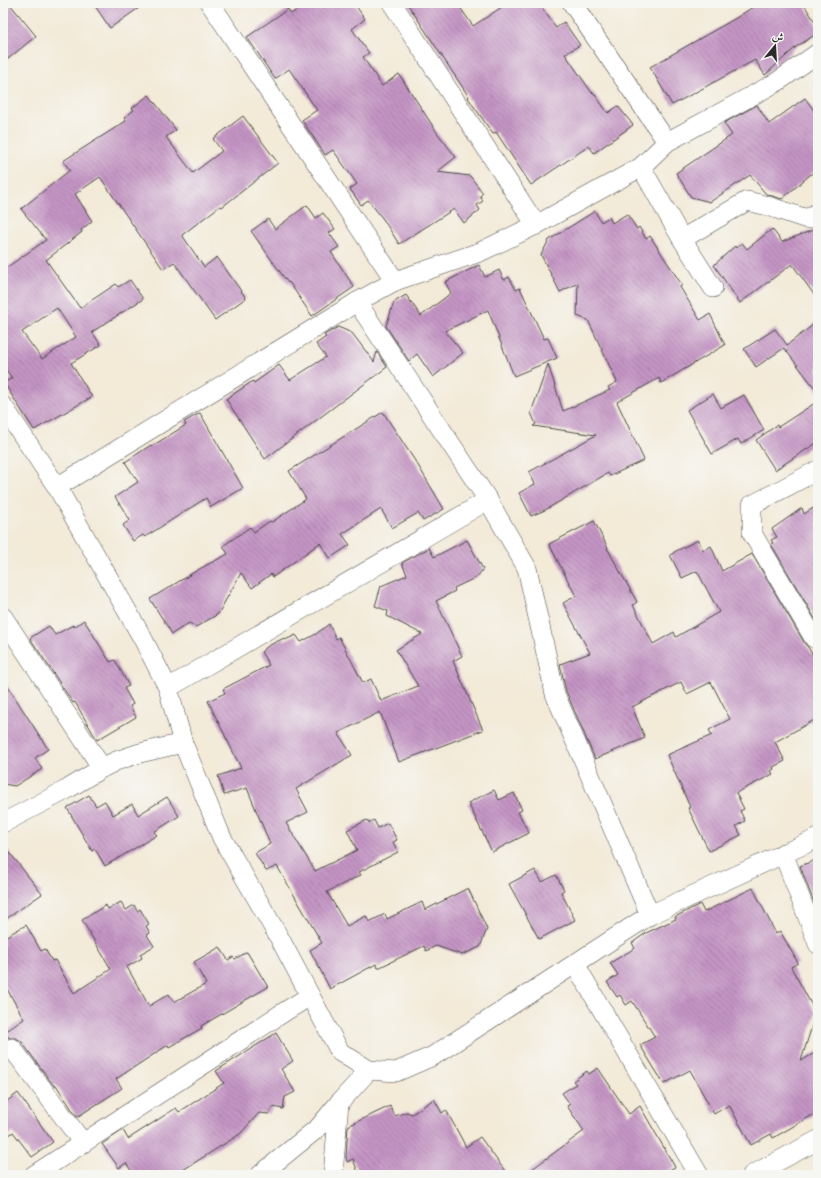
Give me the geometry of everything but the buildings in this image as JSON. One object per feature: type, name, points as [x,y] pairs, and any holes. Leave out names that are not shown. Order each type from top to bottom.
[{"type":"street","points":[[210,3],[395,281]]},
{"type":"street","points":[[392,3],[536,225]]},
{"type":"street","points":[[572,3],[667,142]]},
{"type":"street","points":[[57,487],[357,302],[395,281],[480,252],[536,225],[641,167],[667,142],[777,82],[818,53]]},
{"type":"street","points":[[641,167],[682,239],[713,288]]},
{"type":"street","points":[[682,239],[747,201],[768,206],[806,219],[818,212]]},
{"type":"street","points":[[357,302],[488,500],[527,568],[555,694],[650,915]]},
{"type":"street","points":[[3,406],[57,487],[143,639],[168,688],[183,743],[222,838],[280,938],[340,1052],[369,1070],[396,1072],[433,1056],[650,915],[782,853],[818,838]]},
{"type":"street","points":[[818,470],[752,505],[752,533],[814,638],[818,638]]},
{"type":"street","points":[[168,688],[488,500]]},
{"type":"street","points":[[3,616],[102,768]]},
{"type":"street","points":[[3,823],[66,790],[102,768],[140,753],[183,743]]},
{"type":"street","points":[[782,853],[818,944]]},
{"type":"street","points":[[575,964],[699,1175]]},
{"type":"street","points":[[34,1175],[310,996]]},
{"type":"street","points":[[12,1048],[83,1143]]},
{"type":"street","points":[[260,1175],[319,1127],[369,1070]]},
{"type":"street","points":[[333,1175],[339,1103]]},
{"type":"street","points":[[752,1175],[818,1140]]}]
